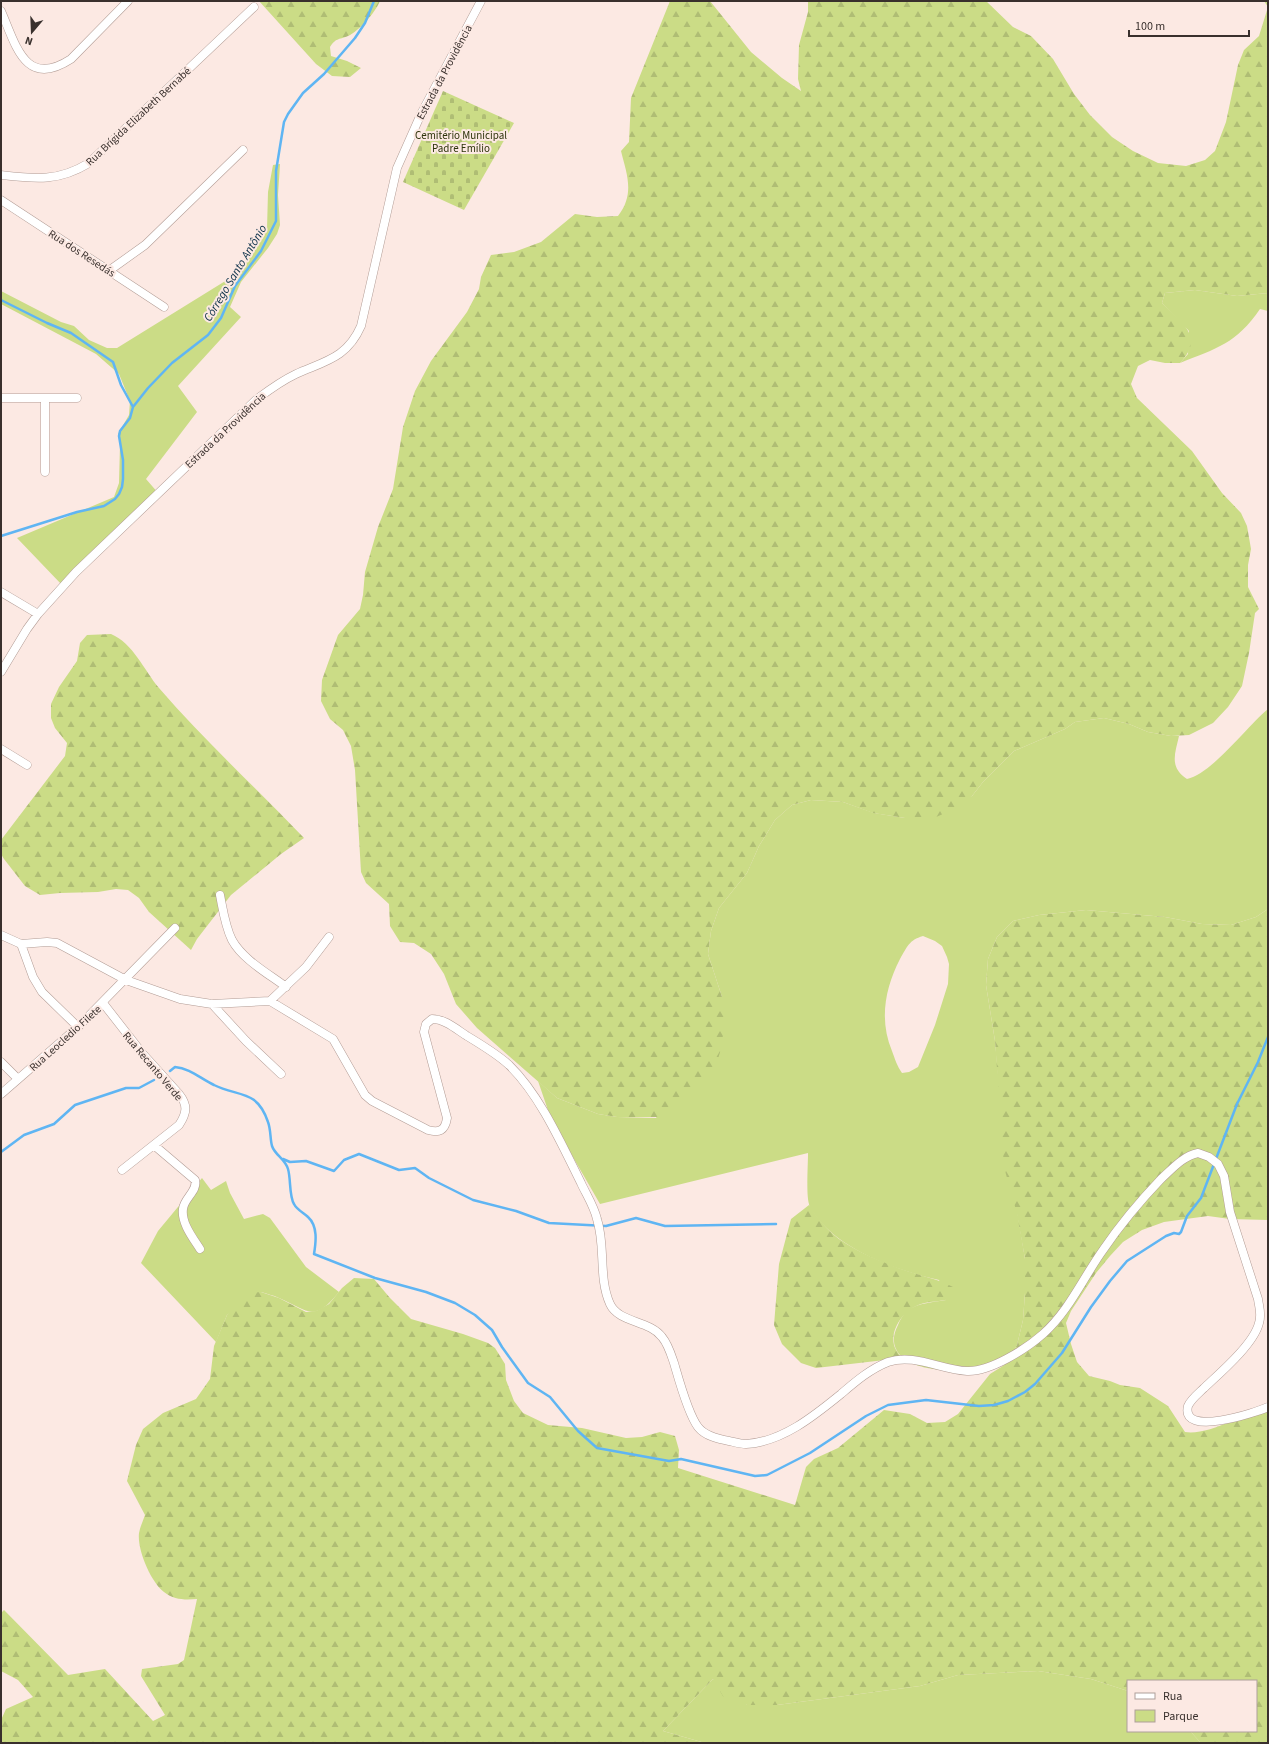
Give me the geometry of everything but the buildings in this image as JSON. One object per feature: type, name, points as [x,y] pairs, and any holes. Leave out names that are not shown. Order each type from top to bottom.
[{"type":"street","points":[[1,11],[21,56],[33,67],[42,70],[50,70],[71,60],[128,1]]},
{"type":"street","name":"Estrada da Providência","points":[[1,672],[38,614],[76,572],[257,400],[282,381],[336,357],[352,342],[361,326],[397,168],[421,114],[480,1]]},
{"type":"street","name":"Rua Brígida Elizabeth Bernabé","points":[[1,175],[42,179],[53,178],[72,172],[89,163],[254,7]]},
{"type":"street","points":[[110,270],[145,245],[243,150]]},
{"type":"street","name":"Rua dos Resedás","points":[[1,200],[110,270],[164,307]]},
{"type":"street","points":[[1,398],[77,398]]},
{"type":"street","points":[[45,398],[46,472]]},
{"type":"street","points":[[1,592],[38,614]]},
{"type":"street","points":[[1,749],[26,765]]},
{"type":"street","points":[[220,895],[228,929],[236,945],[251,960],[286,987]]},
{"type":"street","name":"Rua Leocledio Filete","points":[[1,1094],[103,1004],[175,928]]},
{"type":"street","points":[[1,935],[21,944],[46,942],[57,943],[126,980],[180,999],[212,1004],[270,1001],[328,1035],[337,1046],[365,1095],[372,1101],[402,1117],[434,1131],[440,1132],[444,1129],[447,1118],[424,1032],[424,1027],[427,1022],[432,1019],[442,1020],[485,1046],[508,1064],[533,1093],[571,1163],[595,1212],[603,1250],[603,1275],[606,1292],[612,1307],[618,1314],[655,1331],[662,1336],[669,1350],[681,1387],[697,1426],[705,1434],[722,1440],[745,1444],[770,1439],[793,1429],[823,1409],[875,1368],[892,1361],[914,1360],[969,1371],[1006,1360],[1030,1344],[1059,1318],[1103,1249],[1138,1203],[1180,1162],[1191,1154],[1198,1153],[1209,1157],[1218,1164],[1224,1176],[1230,1212],[1258,1299],[1261,1313],[1260,1322],[1255,1334],[1226,1368],[1192,1399],[1188,1408],[1188,1414],[1194,1419],[1209,1422],[1230,1419],[1268,1407]]},
{"type":"street","points":[[270,1001],[306,967],[329,937]]},
{"type":"street","points":[[21,944],[33,977],[39,988],[78,1027]]},
{"type":"street","name":"Rua Recanto Verde","points":[[103,1004],[142,1053],[183,1099],[186,1109],[179,1125],[122,1170]]},
{"type":"street","points":[[212,1004],[246,1041],[281,1074]]},
{"type":"street","points":[[1,1062],[18,1079]]},
{"type":"street","points":[[154,1146],[195,1180],[196,1185],[184,1205],[183,1214],[189,1232],[200,1249]]},
{"type":"green space","points":[[259,1],[380,1],[362,26],[352,34],[339,39],[330,47],[331,56],[347,61],[361,68],[350,77],[332,76],[316,64]]},
{"type":"green space","points":[[670,1],[710,1],[751,52],[782,78],[801,91],[798,79],[799,45],[808,12],[808,1],[986,1],[1013,27],[1031,36],[1053,59],[1074,94],[1090,115],[1112,137],[1133,151],[1158,163],[1186,166],[1205,160],[1215,151],[1226,122],[1238,65],[1244,50],[1259,36],[1268,7],[1268,293],[1237,296],[1195,290],[1165,293],[1162,303],[1188,330],[1191,337],[1191,345],[1180,363],[1165,363],[1150,360],[1138,366],[1131,384],[1137,398],[1192,451],[1222,493],[1241,513],[1247,526],[1251,549],[1248,565],[1248,587],[1259,609],[1255,613],[1242,686],[1228,707],[1213,723],[1189,735],[1171,736],[1148,732],[1129,724],[1104,718],[1075,722],[1065,729],[1014,751],[983,782],[972,796],[954,809],[934,818],[905,818],[873,813],[843,802],[811,800],[792,805],[775,820],[759,846],[747,873],[719,908],[711,931],[708,954],[722,997],[725,1021],[721,1049],[714,1072],[667,1117],[617,1117],[598,1114],[557,1098],[477,1028],[456,1004],[444,974],[431,954],[414,943],[400,942],[390,926],[389,904],[366,883],[361,872],[355,770],[351,746],[343,730],[330,719],[321,701],[322,680],[338,635],[360,609],[365,572],[378,527],[393,489],[403,427],[415,391],[431,361],[467,312],[479,289],[481,277],[491,255],[514,252],[541,242],[575,214],[597,217],[618,216],[623,208],[628,192],[627,176],[621,151],[629,142],[631,98]]},
{"type":"green space","points":[[1264,1],[1268,1],[1268,7]]},
{"type":"green space","name":"Cemitério Municipal Padre Emílio","points":[[443,91],[514,123],[464,210],[403,182]]},
{"type":"green space","points":[[280,164],[278,195],[280,225],[277,234],[241,282],[230,307],[241,317],[178,386],[197,412],[146,479],[159,494],[62,585],[17,538],[114,497],[119,483],[120,445],[118,434],[129,415],[130,401],[119,374],[96,354],[1,304],[1,291],[61,322],[74,326],[89,340],[107,348],[117,348],[235,275],[267,229],[268,192],[273,165]]},
{"type":"green space","points":[[1195,290],[1237,296],[1268,293],[1268,311],[1260,309],[1243,330],[1225,344],[1180,363],[1188,354],[1189,331],[1162,303],[1165,293]]},
{"type":"green space","points":[[111,634],[119,638],[132,650],[159,688],[176,707],[304,838],[281,854],[231,895],[197,939],[191,950],[149,912],[139,898],[128,890],[116,889],[98,892],[40,895],[25,886],[1,854],[1,840],[65,756],[67,743],[55,728],[51,718],[51,704],[59,687],[77,661],[80,643],[87,635]]},
{"type":"green space","points":[[1268,709],[1268,909],[1256,917],[1231,925],[1202,924],[1165,917],[1086,910],[1039,915],[1013,921],[997,937],[988,959],[986,985],[995,1041],[1002,1119],[1025,1259],[1023,1320],[1017,1345],[1006,1365],[961,1370],[938,1370],[916,1365],[909,1362],[899,1354],[894,1344],[894,1338],[895,1332],[905,1313],[916,1306],[946,1300],[939,1280],[888,1265],[854,1249],[839,1239],[826,1227],[815,1215],[809,1205],[807,1187],[808,1153],[600,1204],[551,1119],[538,1081],[557,1098],[598,1114],[617,1117],[656,1118],[722,997],[708,954],[711,931],[719,908],[747,873],[759,846],[775,820],[792,805],[811,800],[843,802],[874,813],[905,818],[972,796],[983,782],[1014,751],[1065,729],[1075,722],[1104,718],[1129,724],[1148,732],[1179,736],[1175,760],[1178,770],[1187,779],[1208,768]],"holes":[[[923,936],[942,946],[947,957],[949,964],[948,984],[935,1025],[918,1067],[909,1072],[902,1073],[897,1065],[888,1039],[885,1016],[887,993],[895,970],[909,944]]]},
{"type":"green space","points":[[1268,909],[1268,1220],[1230,1219],[1208,1216],[1164,1222],[1142,1230],[1123,1242],[1096,1273],[1071,1311],[1066,1323],[1077,1362],[1089,1376],[1120,1385],[1140,1388],[1168,1406],[1185,1432],[1205,1431],[1228,1423],[1268,1403],[1268,1743],[1201,1743],[1191,1732],[1257,1732],[1257,1680],[1127,1680],[1127,1691],[1091,1679],[1038,1671],[958,1675],[920,1686],[777,1705],[747,1705],[724,1698],[713,1679],[663,1731],[705,1743],[1,1742],[1,1720],[6,1709],[33,1697],[18,1680],[1,1671],[1,1613],[4,1610],[68,1675],[105,1669],[153,1721],[165,1715],[141,1676],[142,1669],[178,1664],[184,1660],[197,1599],[180,1599],[172,1597],[164,1592],[154,1581],[140,1548],[139,1531],[145,1515],[127,1481],[136,1445],[143,1429],[163,1413],[196,1399],[210,1379],[214,1346],[227,1315],[249,1293],[261,1292],[279,1298],[306,1312],[316,1311],[329,1304],[342,1288],[354,1278],[374,1279],[411,1319],[463,1334],[488,1343],[495,1348],[505,1364],[506,1380],[514,1401],[523,1413],[548,1425],[582,1428],[626,1438],[642,1437],[660,1432],[675,1436],[679,1450],[678,1468],[795,1505],[806,1467],[814,1459],[838,1448],[884,1410],[910,1414],[927,1423],[945,1422],[958,1414],[990,1374],[1006,1364],[1017,1345],[1023,1320],[1025,1259],[1017,1214],[1004,1167],[995,1041],[986,985],[988,959],[997,937],[1013,921],[1039,915],[1086,910],[1165,917],[1202,924],[1231,925],[1256,917]]},
{"type":"green space","points":[[202,1178],[211,1190],[226,1181],[230,1193],[244,1219],[263,1214],[270,1218],[306,1267],[339,1292],[323,1308],[310,1312],[277,1297],[261,1292],[227,1315],[216,1342],[141,1263],[158,1231]]},
{"type":"green space","points":[[809,1205],[830,1232],[855,1249],[889,1265],[953,1287],[954,1293],[952,1298],[915,1306],[900,1320],[894,1332],[893,1339],[896,1351],[902,1358],[816,1368],[801,1363],[782,1344],[774,1325],[779,1264],[791,1219]]},
{"type":"green space","points":[[1038,1671],[1091,1679],[1127,1691],[1127,1732],[1191,1732],[1201,1743],[705,1743],[663,1731],[713,1679],[747,1705],[777,1705],[920,1686],[958,1675]]},
{"type":"waterway","name":"Córrego Santo Antônio","points":[[1,536],[77,512],[104,506],[115,499],[119,494],[123,479],[123,460],[119,436],[120,431],[130,418],[133,407],[148,388],[172,363],[208,335],[221,318],[235,286],[261,251],[276,221],[276,171],[284,122],[303,93],[324,74],[355,38],[365,23],[374,1]]},
{"type":"waterway","points":[[1,300],[71,333],[113,362],[121,385],[133,407]]},
{"type":"waterway","points":[[170,1071],[175,1067],[186,1069],[214,1085],[252,1099],[264,1111],[270,1128],[273,1149],[285,1162],[288,1169],[292,1201],[297,1208],[308,1217],[315,1229],[316,1239],[314,1254],[375,1278],[426,1292],[455,1303],[475,1315],[492,1330],[502,1347],[528,1383],[550,1397],[578,1431],[597,1448],[669,1461],[681,1459],[755,1476],[767,1475],[810,1453],[866,1416],[888,1405],[926,1400],[979,1406],[994,1405],[1008,1401],[1025,1392],[1035,1384],[1062,1353],[1091,1307],[1127,1261],[1166,1236],[1174,1233],[1179,1234],[1181,1232],[1187,1216],[1201,1198],[1237,1104],[1258,1062],[1268,1037]]},
{"type":"waterway","points":[[1,1152],[24,1135],[54,1124],[75,1105],[126,1088],[139,1088],[154,1080]]},
{"type":"waterway","points":[[283,1159],[290,1162],[306,1161],[334,1171],[344,1160],[359,1154],[399,1170],[415,1168],[429,1178],[473,1200],[516,1211],[549,1223],[606,1226],[636,1218],[665,1226],[776,1224]]}]
